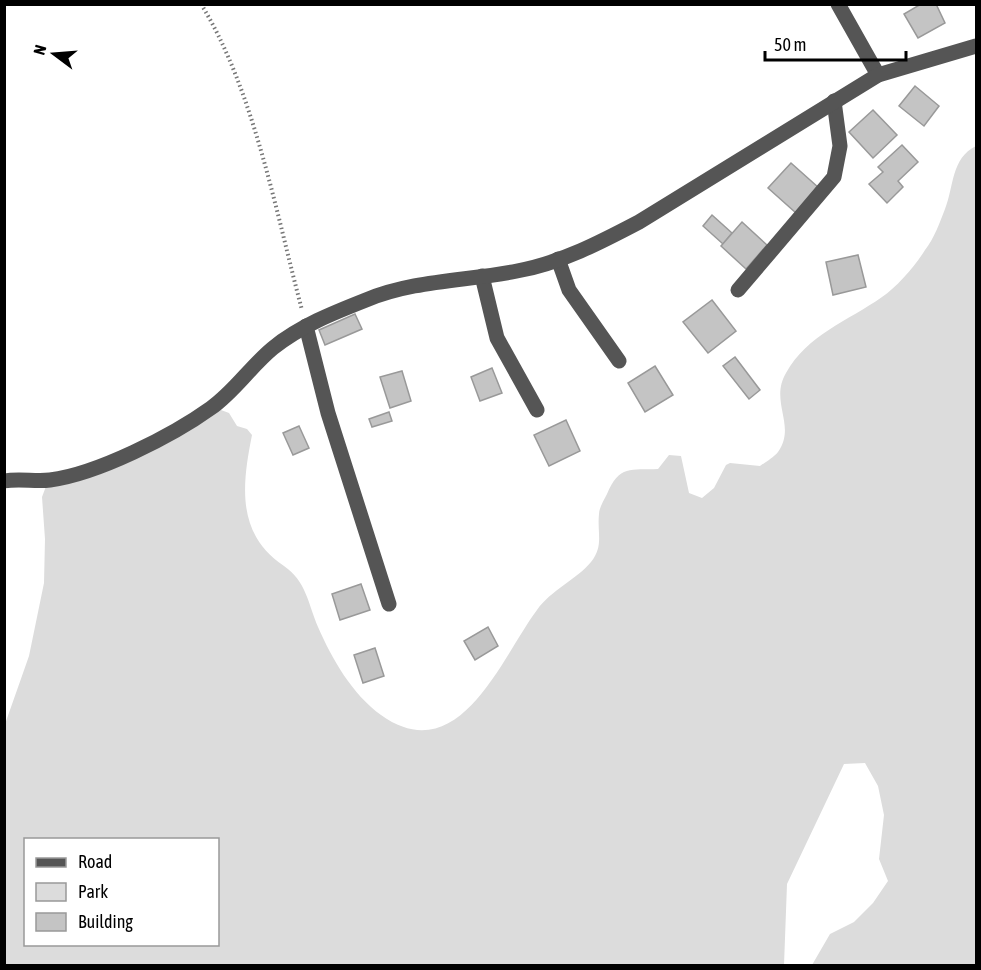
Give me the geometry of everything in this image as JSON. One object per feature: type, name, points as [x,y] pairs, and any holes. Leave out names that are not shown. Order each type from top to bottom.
[{"type":"street","points":[[838,4],[878,75]]},
{"type":"street","points":[[4,481],[48,481],[73,475],[164,437],[213,407],[272,349],[306,326],[369,298],[418,285],[518,271],[599,243],[639,222],[878,75],[976,46]]},
{"type":"street","points":[[738,290],[834,177],[840,147],[834,101]]},
{"type":"street","points":[[558,259],[569,290],[618,361]]},
{"type":"street","points":[[482,276],[497,338],[537,410]]},
{"type":"street","points":[[306,326],[328,413],[389,604]]},
{"type":"path","points":[[201,4],[227,52],[245,104],[306,326]]},
{"type":"green space","points":[[976,146],[976,965],[812,965],[830,934],[854,922],[873,903],[888,881],[879,859],[884,815],[878,786],[865,763],[844,764],[787,884],[784,965],[5,965],[4,727],[29,656],[44,583],[45,539],[42,497],[48,481],[73,475],[213,407],[229,413],[237,426],[247,429],[252,435],[245,490],[250,524],[257,539],[268,553],[291,572],[302,586],[318,627],[336,663],[361,697],[381,715],[409,729],[433,729],[455,719],[475,702],[537,610],[591,562],[599,545],[600,509],[616,478],[627,471],[658,469],[669,455],[681,456],[689,493],[702,498],[714,488],[726,465],[730,463],[760,466],[778,452],[785,432],[780,394],[786,373],[805,348],[882,297],[894,288],[911,269],[934,236],[948,200],[954,174],[962,158]]},
{"type":"building","points":[[921,4],[936,4],[945,23],[918,38],[904,14]]},
{"type":"building","points":[[915,86],[939,106],[924,126],[899,106]]},
{"type":"building","points":[[873,110],[897,135],[873,158],[849,132]]},
{"type":"building","points":[[902,145],[918,162],[898,181],[903,187],[887,203],[869,184],[883,172],[878,167]]},
{"type":"building","points":[[791,163],[819,188],[796,213],[768,188]]},
{"type":"building","points":[[712,215],[732,233],[723,244],[703,226]]},
{"type":"building","points":[[742,222],[767,245],[746,269],[721,246]]},
{"type":"building","points":[[858,255],[866,287],[833,295],[826,262]]},
{"type":"building","points":[[712,300],[736,331],[708,353],[683,322]]},
{"type":"building","points":[[355,314],[362,329],[325,345],[319,330]]},
{"type":"building","points":[[735,357],[760,390],[749,399],[723,366]]},
{"type":"building","points":[[655,366],[673,395],[645,412],[628,383]]},
{"type":"building","points":[[492,368],[502,393],[480,401],[471,377]]},
{"type":"building","points":[[402,371],[411,401],[390,408],[380,377]]},
{"type":"building","points":[[389,412],[392,421],[372,427],[369,419]]},
{"type":"building","points":[[566,420],[580,451],[549,466],[534,435]]},
{"type":"building","points":[[299,426],[309,448],[293,455],[283,433]]},
{"type":"building","points":[[361,584],[370,610],[340,620],[332,594]]},
{"type":"building","points":[[488,627],[498,646],[475,660],[464,641]]},
{"type":"building","points":[[375,648],[384,676],[363,683],[354,655]]}]
